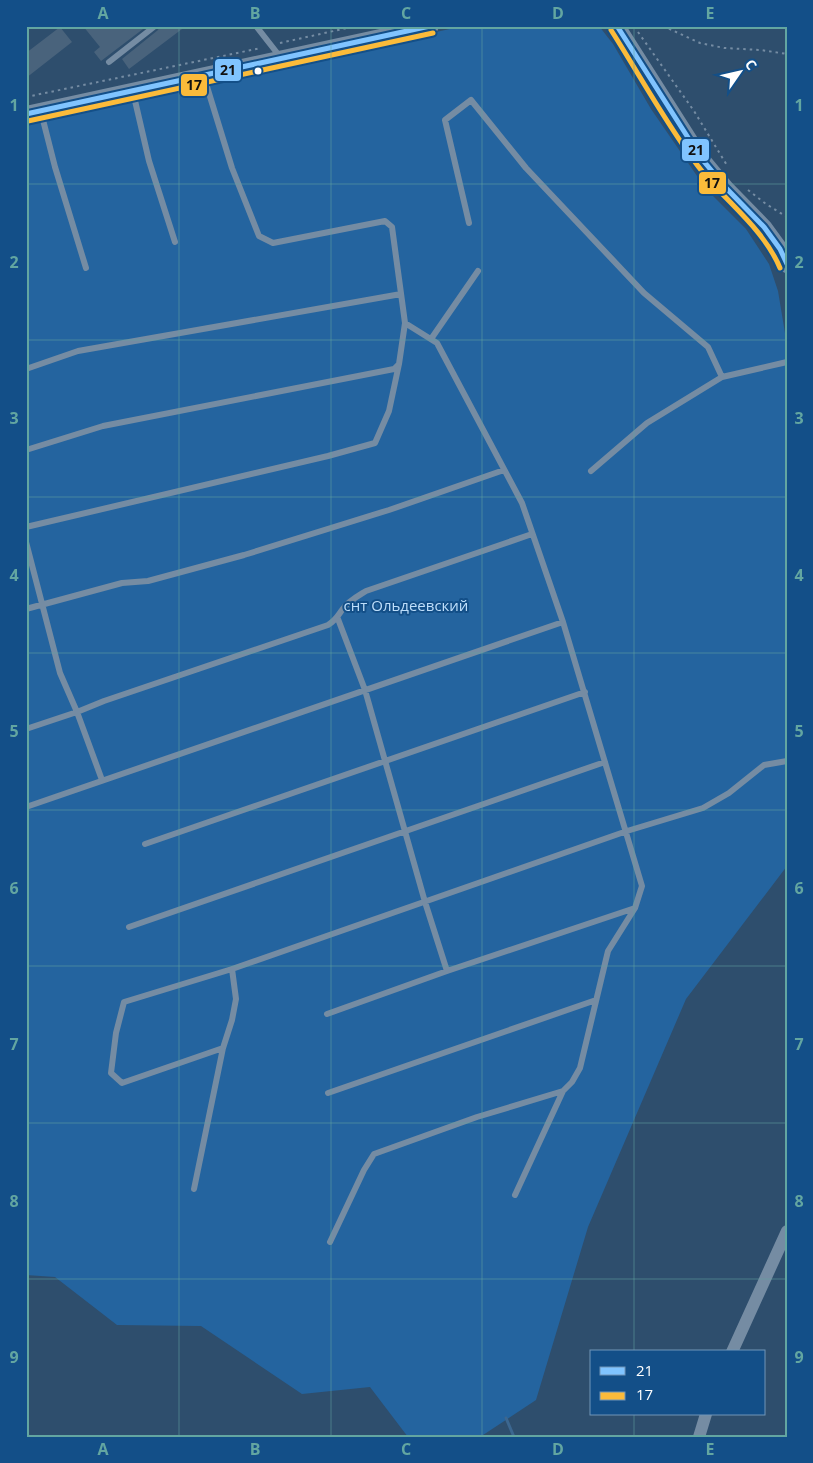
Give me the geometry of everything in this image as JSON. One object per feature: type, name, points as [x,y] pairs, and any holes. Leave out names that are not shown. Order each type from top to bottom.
[{"type":"street","points":[[34,112],[431,26]]},
{"type":"street","points":[[616,26],[701,158],[783,250],[787,265]]},
{"type":"street","points":[[733,1350],[787,1231]]},
{"type":"street","points":[[699,1437],[705,1416]]},
{"type":"lane","points":[[109,62],[155,26]]},
{"type":"lane","points":[[256,26],[282,59]]},
{"type":"lane","points":[[26,527],[375,443],[388,411],[406,323],[392,227],[385,220],[273,243],[259,236],[232,168],[203,76]]},
{"type":"lane","points":[[133,91],[149,161],[176,242]]},
{"type":"lane","points":[[469,223],[445,120],[472,100],[526,168],[644,293],[708,347],[722,377]]},
{"type":"lane","points":[[34,112],[55,168],[86,268]]},
{"type":"lane","points":[[431,339],[478,271]]},
{"type":"lane","points":[[26,369],[78,351],[401,294]]},
{"type":"lane","points":[[406,323],[437,342],[522,503],[563,622],[642,886],[635,908],[608,952],[580,1068],[572,1082],[563,1091],[515,1195]]},
{"type":"lane","points":[[591,471],[647,423],[722,377],[787,362]]},
{"type":"lane","points":[[26,450],[103,426],[394,369],[399,364]]},
{"type":"lane","points":[[26,609],[122,583],[148,581],[244,555],[388,510],[504,470]]},
{"type":"lane","points":[[26,729],[77,712],[104,700],[328,625],[338,619],[342,610],[352,600],[366,591],[532,534]]},
{"type":"lane","points":[[26,542],[60,673],[77,712],[102,780]]},
{"type":"lane","points":[[338,619],[365,690],[425,902],[447,971]]},
{"type":"lane","points":[[26,807],[563,622]]},
{"type":"lane","points":[[145,844],[584,692]]},
{"type":"lane","points":[[223,1048],[122,1083],[111,1073],[116,1033],[124,1002],[232,969],[627,832],[703,808],[729,793],[764,765],[787,761]]},
{"type":"lane","points":[[129,927],[606,762]]},
{"type":"lane","points":[[327,1014],[447,971],[635,908]]},
{"type":"lane","points":[[194,1189],[223,1048],[232,1020],[236,999],[232,969]]},
{"type":"lane","points":[[328,1093],[596,1000]]},
{"type":"lane","points":[[330,1242],[364,1170],[374,1154],[477,1117],[563,1091]]},
{"type":"path","points":[[26,97],[356,26]]},
{"type":"path","points":[[634,26],[694,111],[724,163],[731,170]]},
{"type":"path","points":[[663,26],[700,43],[724,48],[761,50],[787,54]]},
{"type":"path","points":[[743,186],[787,217]]},
{"type":"green space","name":"снт Ольдеевский","points":[[463,26],[599,26],[613,44],[651,109],[706,189],[746,229],[769,264],[778,291],[787,345],[787,866],[686,999],[588,1227],[536,1400],[480,1437],[408,1437],[370,1387],[302,1394],[201,1326],[117,1325],[55,1277],[26,1275],[26,124]]},
{"type":"building","points":[[83,26],[147,26],[101,61],[94,52],[100,47]]},
{"type":"building","points":[[160,26],[186,26],[129,69],[122,59],[158,30]]},
{"type":"building","points":[[60,27],[72,42],[26,78],[26,53]]},
{"type":"waterway","points":[[506,1418],[514,1437]]},
{"type":"transit line","name":"21","points":[[26,114],[430,26]]},
{"type":"transit line","name":"21","points":[[617,26],[701,158],[726,188],[764,227],[780,249],[787,264]]},
{"type":"transit line","name":"17","points":[[611,30],[684,146],[705,175],[763,238],[780,268]]},
{"type":"transit line","name":"17","points":[[28,121],[433,33]]}]
